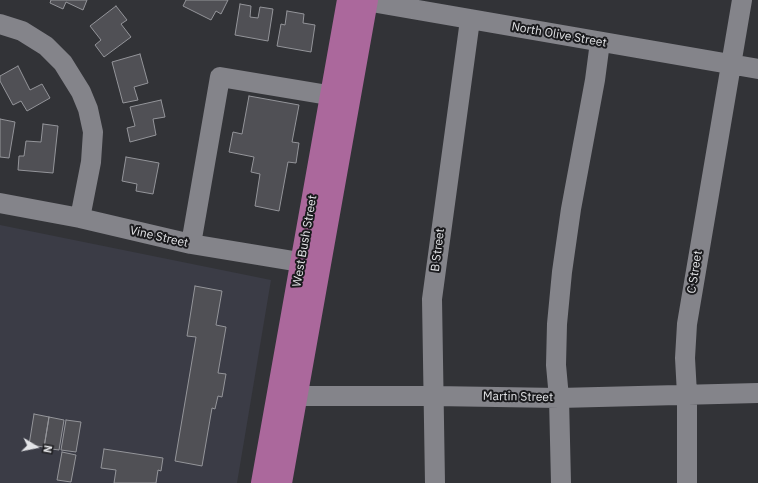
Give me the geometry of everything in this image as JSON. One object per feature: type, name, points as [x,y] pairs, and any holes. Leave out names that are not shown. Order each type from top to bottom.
[{"type":"main road","name":"West Bush Street","points":[[281,483],[287,396],[340,97],[360,0]]},
{"type":"main road","name":"West Bush Street","points":[[262,483],[287,396]]},
{"type":"street","name":"North Olive Street","points":[[360,0],[758,69]]},
{"type":"street","name":"C Street","points":[[688,483],[685,358],[687,324],[742,0]]},
{"type":"street","name":"B Street","points":[[435,483],[432,298],[470,20]]},
{"type":"street","points":[[0,24],[22,31],[46,46],[63,63],[81,92],[88,109],[93,132],[91,162],[80,218]]},
{"type":"street","points":[[561,483],[559,398],[556,358],[557,324],[562,272],[571,209],[595,80],[600,42]]},
{"type":"street","points":[[191,244],[220,77],[340,97]]},
{"type":"street","name":"Vine Street","points":[[0,203],[80,218],[191,244],[310,264]]},
{"type":"street","name":"Martin Street","points":[[287,396],[559,398],[758,393]]},
{"type":"shaded area","points":[[0,225],[271,280],[237,483],[0,483]]},
{"type":"building","points":[[51,0],[87,0],[83,10],[66,2],[63,9],[50,3]]},
{"type":"building","points":[[186,0],[228,0],[221,14],[216,11],[211,20],[183,6]]},
{"type":"building","points":[[240,4],[251,6],[250,17],[258,18],[260,7],[273,9],[268,41],[235,35]]},
{"type":"building","points":[[116,6],[127,20],[121,24],[131,37],[104,57],[95,45],[101,40],[90,26]]},
{"type":"building","points":[[287,11],[304,14],[303,23],[315,25],[311,52],[277,46],[281,24],[285,25]]},
{"type":"building","points":[[140,54],[148,83],[134,87],[138,100],[123,103],[112,62]]},
{"type":"building","points":[[18,66],[30,90],[42,84],[50,98],[27,111],[21,101],[13,105],[0,81],[0,76]]},
{"type":"building","points":[[249,96],[299,105],[292,142],[299,143],[296,163],[288,162],[279,211],[255,206],[260,174],[251,172],[254,157],[229,152],[233,132],[242,134]]},
{"type":"building","points":[[161,100],[165,117],[153,119],[156,135],[130,142],[127,128],[135,126],[130,107]]},
{"type":"building","points":[[0,119],[15,122],[9,158],[0,157]]},
{"type":"building","points":[[43,124],[58,126],[53,173],[18,170],[19,156],[24,156],[26,141],[41,142]]},
{"type":"building","points":[[126,157],[159,163],[153,194],[136,191],[137,184],[122,181]]},
{"type":"building","points":[[195,286],[222,291],[216,325],[226,327],[218,373],[226,374],[222,397],[218,396],[215,409],[212,408],[202,466],[175,461],[196,337],[187,336]]},
{"type":"building","points":[[34,414],[49,417],[44,447],[29,445]]},
{"type":"building","points":[[49,417],[64,420],[59,450],[44,448]]},
{"type":"building","points":[[66,420],[81,422],[76,452],[61,450]]},
{"type":"building","points":[[104,449],[163,458],[161,471],[158,470],[156,483],[114,483],[116,470],[101,468]]},
{"type":"building","points":[[62,452],[76,455],[71,482],[57,480]]}]
